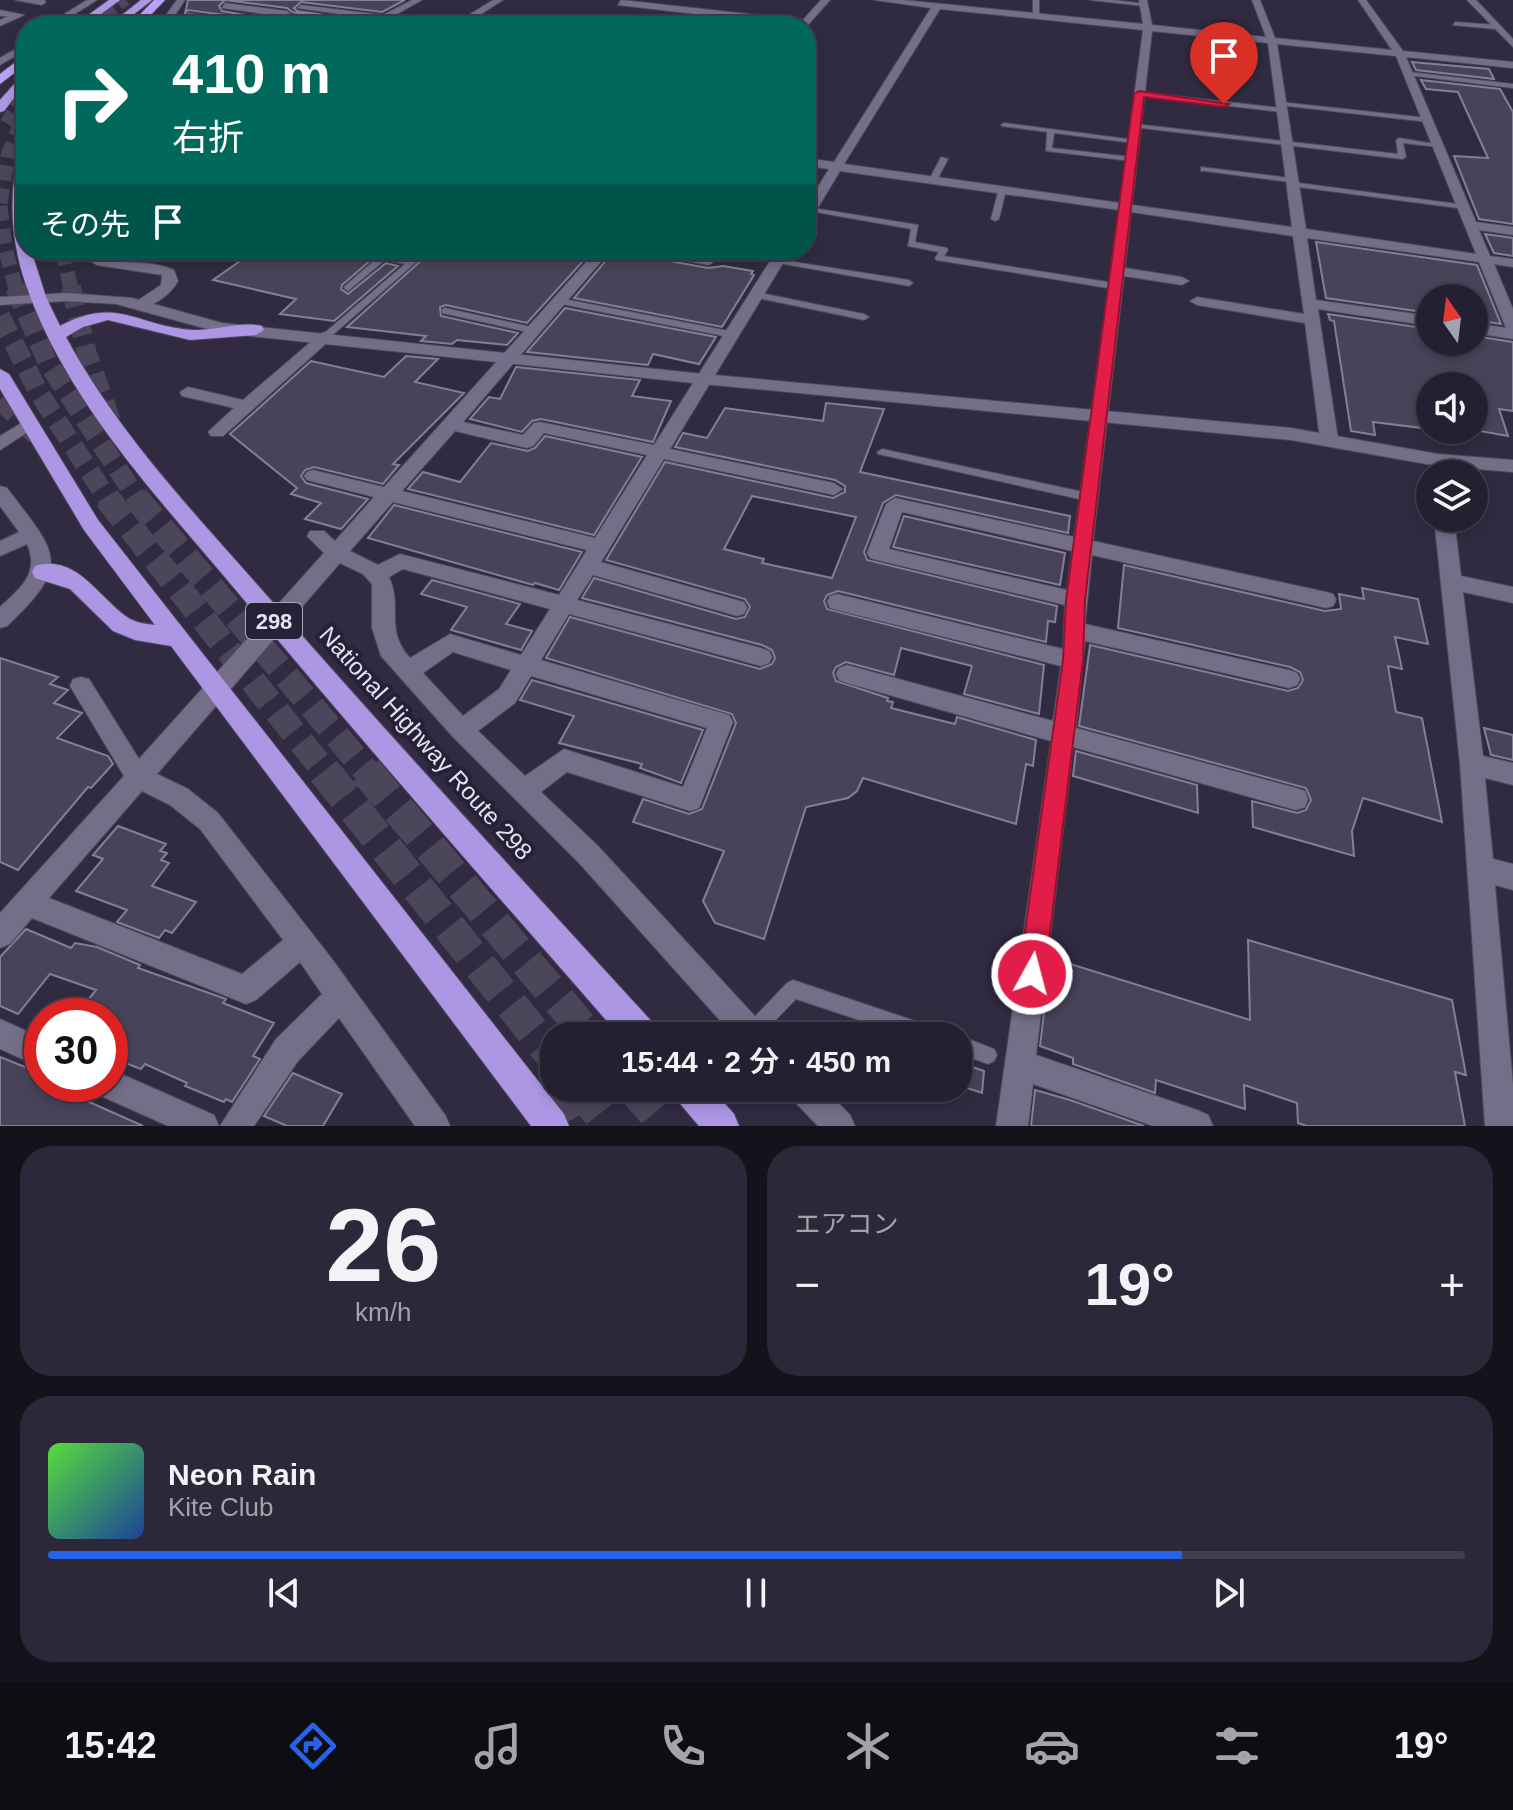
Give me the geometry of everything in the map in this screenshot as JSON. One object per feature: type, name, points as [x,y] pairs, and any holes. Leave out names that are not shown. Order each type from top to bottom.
[{"type":"highway","points":[[92,16],[115,0]]},
{"type":"highway","points":[[126,16],[147,0]]},
{"type":"highway","points":[[144,16],[160,0]]},
{"type":"highway","points":[[0,80],[16,61]]},
{"type":"highway","points":[[0,108],[16,87]]},
{"type":"highway","name":"National Highway Route 298","points":[[27,260],[39,298],[56,335],[120,431],[179,508],[630,1022]]},
{"type":"highway","points":[[56,335],[85,320],[112,315],[183,335],[256,330]]},
{"type":"highway","points":[[0,374],[91,525],[552,1126]]},
{"type":"highway","points":[[43,572],[78,581],[115,621],[125,626],[176,638]]},
{"type":"highway","points":[[701,1102],[722,1126]]},
{"type":"street","points":[[19,0],[42,2]]},
{"type":"street","points":[[67,16],[93,0]]},
{"type":"street","points":[[225,6],[285,16],[317,0]]},
{"type":"street","points":[[473,16],[499,0]]},
{"type":"street","points":[[621,3],[696,16],[715,0]]},
{"type":"street","points":[[812,16],[826,0]]},
{"type":"street","points":[[878,0],[1513,65]]},
{"type":"street","points":[[1256,0],[1272,41],[1329,439]]},
{"type":"street","points":[[1362,0],[1400,54],[1508,304],[1513,327]]},
{"type":"street","points":[[1471,0],[1512,42]]},
{"type":"street","points":[[395,2],[414,2]]},
{"type":"street","points":[[389,16],[414,2]]},
{"type":"street","points":[[1012,1126],[1073,660],[1076,600],[1088,497],[1148,27],[1144,2]]},
{"type":"street","points":[[290,3],[372,16]]},
{"type":"street","points":[[816,200],[932,4]]},
{"type":"street","points":[[0,13],[20,15],[18,16]]},
{"type":"street","points":[[816,163],[1513,263]]},
{"type":"street","points":[[1472,225],[1513,231]]},
{"type":"street","points":[[97,260],[154,266],[169,273],[171,281],[167,288],[142,304]]},
{"type":"street","points":[[0,934],[595,260]]},
{"type":"street","points":[[461,730],[507,696],[729,334],[778,260]]},
{"type":"street","points":[[1116,279],[1182,281]]},
{"type":"street","points":[[0,301],[104,298],[142,304],[200,324],[703,379],[1329,439],[1416,461]]},
{"type":"street","points":[[1197,301],[1311,320]]},
{"type":"street","points":[[1308,303],[1416,319]]},
{"type":"street","points":[[1488,330],[1513,334]]},
{"type":"street","points":[[217,432],[325,337]]},
{"type":"street","points":[[188,392],[247,406]]},
{"type":"street","points":[[0,444],[28,424]]},
{"type":"street","points":[[450,424],[527,442],[540,427],[834,489]]},
{"type":"street","points":[[1488,466],[1513,466]]},
{"type":"street","points":[[313,476],[599,546]]},
{"type":"street","points":[[0,492],[43,554],[43,572],[32,592],[0,620]]},
{"type":"street","points":[[1076,600],[877,553],[895,504],[1326,600]]},
{"type":"street","points":[[1446,532],[1472,764],[1501,1126]]},
{"type":"street","points":[[0,549],[30,535]]},
{"type":"street","points":[[317,536],[336,553],[377,575],[384,590],[384,639],[389,650],[461,730],[667,938],[741,1022]]},
{"type":"street","points":[[377,575],[400,561],[761,657]]},
{"type":"street","points":[[588,566],[737,608]]},
{"type":"street","points":[[1451,582],[1513,595]]},
{"type":"street","points":[[837,602],[1073,660]]},
{"type":"street","points":[[1074,630],[1289,679]]},
{"type":"street","points":[[408,671],[450,643],[721,722],[690,800],[564,760],[524,791]]},
{"type":"street","points":[[847,674],[1296,799]]},
{"type":"street","points":[[81,686],[137,776],[179,797],[202,815],[302,942],[434,1126]]},
{"type":"street","points":[[1472,764],[1513,774]]},
{"type":"street","points":[[1481,869],[1513,877]]},
{"type":"street","points":[[28,903],[246,990],[302,942]]},
{"type":"street","points":[[236,1126],[287,1050],[341,995]]},
{"type":"street","points":[[0,1034],[24,1045]]},
{"type":"street","points":[[1020,1064],[1197,1126]]},
{"type":"street","points":[[128,1092],[203,1126]]},
{"type":"street","points":[[816,1102],[839,1126]]},
{"type":"lane","points":[[1036,0],[1036,16]]},
{"type":"lane","points":[[1093,0],[1144,2]]},
{"type":"lane","points":[[1455,24],[1496,27]]},
{"type":"lane","points":[[1409,74],[1513,86]]},
{"type":"lane","points":[[1139,94],[1428,120]]},
{"type":"lane","points":[[1004,125],[1133,141]]},
{"type":"lane","points":[[1135,126],[1402,157],[1399,140],[1438,145]]},
{"type":"lane","points":[[1051,131],[1048,150],[1131,159]]},
{"type":"lane","points":[[933,180],[944,159]]},
{"type":"lane","points":[[1204,169],[1465,207]]},
{"type":"lane","points":[[995,219],[1002,190]]},
{"type":"lane","points":[[816,214],[915,227],[911,244],[944,250],[939,258],[1116,279]]},
{"type":"lane","points":[[348,288],[380,260]]},
{"type":"lane","points":[[397,260],[411,263]]},
{"type":"lane","points":[[325,337],[414,260]]},
{"type":"lane","points":[[696,260],[709,262]]},
{"type":"lane","points":[[804,260],[909,283]]},
{"type":"lane","points":[[756,295],[864,317]]},
{"type":"lane","points":[[559,301],[729,334]]},
{"type":"lane","points":[[445,311],[532,330]]},
{"type":"lane","points":[[882,452],[1088,497]]},
{"type":"lane","points":[[763,1022],[793,989],[891,1022]]},
{"type":"lane","points":[[972,1049],[988,1055]]},
{"type":"building","points":[[188,0],[225,0],[219,6],[222,11],[251,16],[188,10],[185,13]]},
{"type":"building","points":[[225,0],[405,0],[382,12],[301,2],[294,8],[332,16],[314,16],[292,12],[287,8]]},
{"type":"building","points":[[1412,62],[1489,69],[1494,79],[1416,70]]},
{"type":"building","points":[[1421,80],[1500,89],[1513,112],[1513,224],[1479,219],[1454,156],[1488,158],[1458,92],[1426,89]]},
{"type":"building","points":[[1485,234],[1513,238],[1513,256],[1494,253]]},
{"type":"building","points":[[1316,242],[1477,265],[1485,284],[1416,284],[1416,311],[1326,298]]},
{"type":"building","points":[[242,260],[371,260],[342,285],[341,289],[348,294],[386,263],[398,266],[334,321],[280,314],[296,299],[213,280]]},
{"type":"building","points":[[422,260],[584,260],[527,323],[446,305],[440,307],[441,316],[518,333],[507,345],[457,340],[452,344],[421,341],[426,336],[347,327]]},
{"type":"building","points":[[606,260],[664,260],[708,268],[723,266],[753,271],[751,274],[754,275],[722,327],[574,298]]},
{"type":"building","points":[[1488,292],[1501,324],[1488,322]]},
{"type":"building","points":[[565,308],[716,337],[699,364],[653,354],[648,365],[527,352]]},
{"type":"building","points":[[1328,314],[1416,327],[1416,356],[1488,356],[1488,338],[1513,342],[1513,411],[1499,409],[1508,436],[1488,432],[1488,372],[1416,372],[1416,427],[1373,422],[1375,435],[1351,431],[1334,321]]},
{"type":"building","points":[[406,356],[438,359],[415,382],[464,393],[393,464],[399,465],[383,484],[314,467],[305,470],[301,476],[306,483],[368,499],[341,529],[305,519],[321,503],[291,494],[297,488],[230,434],[311,361],[384,377]]},
{"type":"building","points":[[516,367],[640,380],[632,396],[671,401],[653,442],[541,419],[532,421],[522,432],[470,419],[489,397],[500,399]]},
{"type":"building","points":[[826,403],[884,409],[860,472],[1070,516],[1068,533],[896,495],[883,503],[864,552],[867,560],[1057,606],[1055,622],[1048,621],[1046,642],[838,591],[827,595],[824,601],[827,609],[1044,665],[1039,714],[964,694],[972,666],[901,648],[894,675],[846,662],[836,667],[833,673],[836,681],[888,698],[887,701],[893,702],[891,708],[955,724],[957,717],[1036,740],[1033,766],[1026,764],[1016,824],[863,778],[857,791],[848,798],[806,807],[764,939],[715,923],[703,901],[724,851],[633,822],[643,799],[689,814],[702,809],[736,723],[732,714],[546,658],[570,617],[760,669],[772,664],[775,658],[772,650],[762,645],[582,598],[594,578],[736,619],[745,617],[750,607],[745,599],[606,560],[665,462],[833,498],[845,492],[845,486],[835,480],[675,447],[683,433],[707,438],[725,408],[823,421]],"holes":[[[752,496],[856,517],[832,578],[762,563],[764,559],[724,549]]]},
{"type":"building","points":[[545,436],[642,457],[594,535],[408,489],[423,472],[460,482],[491,443],[528,451]]},
{"type":"building","points":[[394,505],[582,552],[559,590],[533,585],[368,538]]},
{"type":"building","points":[[904,516],[1065,553],[1060,585],[893,547]]},
{"type":"building","points":[[1124,565],[1325,611],[1341,609],[1339,594],[1364,599],[1362,588],[1418,599],[1428,644],[1395,637],[1402,669],[1388,666],[1396,712],[1422,718],[1442,822],[1363,798],[1352,831],[1354,856],[1253,827],[1252,801],[1297,813],[1306,810],[1311,800],[1306,788],[1079,726],[1090,645],[1288,691],[1298,688],[1303,680],[1300,672],[1290,667],[1118,628]]},
{"type":"building","points":[[432,580],[520,604],[506,624],[532,631],[521,650],[451,630],[467,607],[421,594]]},
{"type":"building","points":[[0,658],[58,677],[50,684],[68,690],[54,703],[82,713],[57,738],[108,756],[113,764],[91,788],[88,787],[18,870],[0,862]]},
{"type":"building","points":[[532,680],[703,730],[681,783],[640,768],[642,764],[559,743],[574,716],[520,700]]},
{"type":"building","points":[[1484,728],[1513,735],[1513,760],[1491,755]]},
{"type":"building","points":[[1076,751],[1197,785],[1198,813],[1073,776]]},
{"type":"building","points":[[118,826],[166,844],[160,851],[167,853],[161,860],[169,863],[152,886],[196,902],[172,933],[165,930],[159,938],[117,922],[127,910],[76,891],[103,859],[93,855]]},
{"type":"building","points":[[26,929],[71,948],[75,943],[97,947],[140,965],[138,968],[226,999],[223,1003],[274,1023],[253,1056],[260,1059],[232,1102],[226,1099],[224,1102],[185,1086],[187,1083],[145,1064],[141,1069],[128,1064],[128,998],[90,998],[96,990],[50,974],[31,998],[24,998],[24,1006],[18,1014],[0,1006],[0,957]]},
{"type":"building","points":[[1248,940],[1452,1000],[1466,1075],[1455,1072],[1465,1126],[1307,1126],[1298,1123],[1297,1103],[1244,1085],[1245,1109],[1156,1080],[1155,1093],[1073,1064],[1073,1058],[1040,1046],[1049,970],[1060,974],[1061,961],[1250,1020]]},
{"type":"building","points":[[0,1057],[24,1067],[24,1102],[89,1102],[143,1126],[0,1126]]},
{"type":"building","points":[[972,1067],[984,1071],[982,1093],[972,1090]]},
{"type":"building","points":[[293,1073],[342,1094],[323,1126],[287,1126],[264,1116]]},
{"type":"building","points":[[1035,1090],[1070,1100],[1144,1126],[1031,1126]]},
{"type":"tunnel","points":[[104,16],[126,0]]},
{"type":"tunnel","points":[[6,123],[16,106]]},
{"type":"tunnel","points":[[0,203],[8,156],[16,135]]},
{"type":"tunnel","points":[[0,206],[5,248],[16,289]]},
{"type":"tunnel","points":[[64,260],[71,289]]},
{"type":"tunnel","points":[[15,287],[48,363],[138,500]]},
{"type":"tunnel","points":[[71,287],[87,354],[112,424]]},
{"type":"tunnel","points":[[0,316],[39,393],[108,500]]},
{"type":"tunnel","points":[[0,400],[37,436]]},
{"type":"tunnel","points":[[107,498],[326,773]]},
{"type":"tunnel","points":[[136,498],[368,773]]},
{"type":"tunnel","points":[[324,771],[540,1041]]},
{"type":"tunnel","points":[[366,771],[577,1022]]},
{"type":"tunnel","points":[[569,1102],[582,1126]]},
{"type":"tunnel","points":[[590,1102],[609,1126]]},
{"type":"tunnel","points":[[645,1102],[665,1126]]},
{"type":"route","points":[[1032,974],[1073,660],[1076,600],[1139,94],[1224,104]]}]
